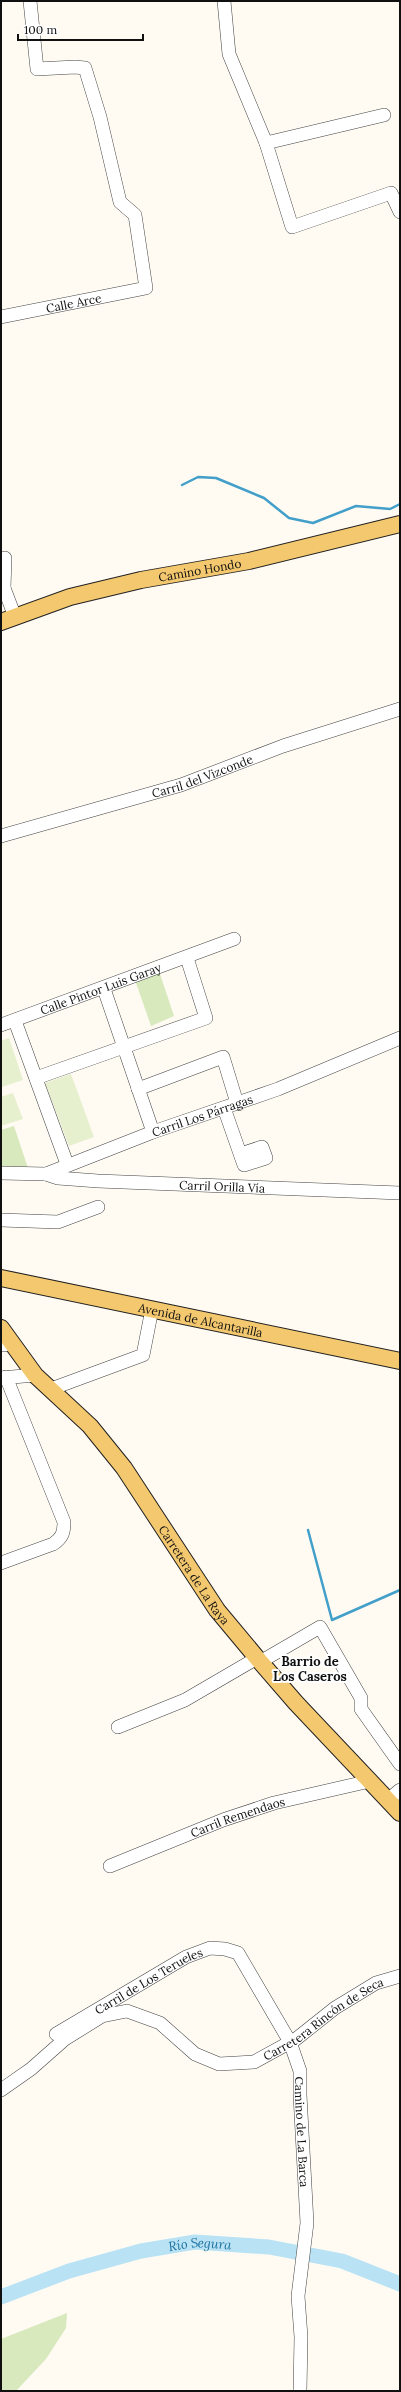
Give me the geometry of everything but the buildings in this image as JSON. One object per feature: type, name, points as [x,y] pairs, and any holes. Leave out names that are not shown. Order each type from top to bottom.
[{"type":"main road","name":"Camino Hondo","points":[[8,619],[70,597],[141,580],[249,561],[400,524]]},
{"type":"main road","name":"Avenida de Alcantarilla","points":[[1,1278],[400,1361]]},
{"type":"main road","name":"Carretera de La Raya","points":[[1,1328],[6,1344],[35,1375],[90,1426],[124,1468],[218,1610],[258,1660],[370,1782],[394,1795],[400,1813]]},
{"type":"street","name":"Calle Arce","points":[[1,317],[146,288],[135,215],[120,202],[100,117],[84,68],[75,66],[37,69],[30,1]]},
{"type":"street","points":[[224,1],[229,54],[266,143],[292,227],[391,193],[400,212]]},
{"type":"street","points":[[266,143],[384,115]]},
{"type":"street","points":[[1,559],[5,558],[3,588],[8,619]]},
{"type":"street","name":"Carril del Vizconde","points":[[1,836],[181,785],[284,746],[400,709]]},
{"type":"street","name":"Calle Pintor Luis Garay","points":[[1,1025],[104,989],[234,939]]},
{"type":"street","points":[[36,1078],[206,1018],[187,958]]},
{"type":"street","points":[[104,989],[153,1132]]},
{"type":"street","points":[[15,1021],[67,1164]]},
{"type":"street","name":"Carril Los Párragas","points":[[1,1173],[46,1174],[67,1164],[153,1132],[238,1103],[346,1062],[400,1038]]},
{"type":"street","points":[[138,1089],[223,1058],[238,1103]]},
{"type":"street","points":[[224,1108],[241,1154]]},
{"type":"street","name":"Carril Orilla Vía","points":[[46,1174],[58,1178],[98,1181],[400,1193]]},
{"type":"street","points":[[1,1220],[58,1222],[98,1207]]},
{"type":"street","points":[[51,1390],[143,1355],[152,1309]]},
{"type":"street","points":[[1,1563],[52,1544],[59,1539],[64,1531],[64,1522],[3,1377],[35,1375]]},
{"type":"street","points":[[118,1727],[185,1700],[320,1627],[361,1698],[361,1709],[400,1764]]},
{"type":"street","name":"Carril Remendaos","points":[[110,1866],[223,1820],[274,1802],[370,1782]]},
{"type":"street","name":"Carril de Los Terueles","points":[[56,2034],[186,1957],[210,1948],[238,1952],[290,2042]]},
{"type":"street","name":"Carretera Rincón de Seca","points":[[1,2090],[31,2069],[65,2038],[102,2016],[127,2011],[160,2023],[195,2054],[219,2064],[254,2062],[290,2042],[335,2008],[376,1983],[400,1976]]},
{"type":"street","name":"Camino de La Barca","points":[[290,2042],[300,2071],[307,2224],[298,2296],[301,2337],[300,2391]]},
{"type":"green space","points":[[159,971],[174,1016],[151,1026],[135,980]]},
{"type":"green space","points":[[9,1038],[23,1080],[2,1087],[1,1041]]},
{"type":"green space","points":[[71,1074],[94,1137],[69,1146],[45,1083]]},
{"type":"green space","points":[[13,1093],[23,1119],[1,1126],[1,1097]]},
{"type":"green space","points":[[14,1126],[28,1168],[1,1167],[1,1130]]},
{"type":"green space","points":[[67,2313],[66,2328],[46,2359],[16,2391],[1,2391],[1,2339]]},
{"type":"waterway","points":[[182,485],[198,477],[216,478],[264,498],[289,518],[313,523],[356,506],[390,509],[400,504]]},
{"type":"waterway","points":[[308,1530],[332,1620],[400,1590]]},
{"type":"waterway","name":"Río Segura","points":[[1,2297],[69,2271],[141,2251],[195,2242],[269,2247],[342,2261],[400,2284]]},
{"type":"district","name":"Barrio de Los Caseros","points":[[310,1668]]}]
